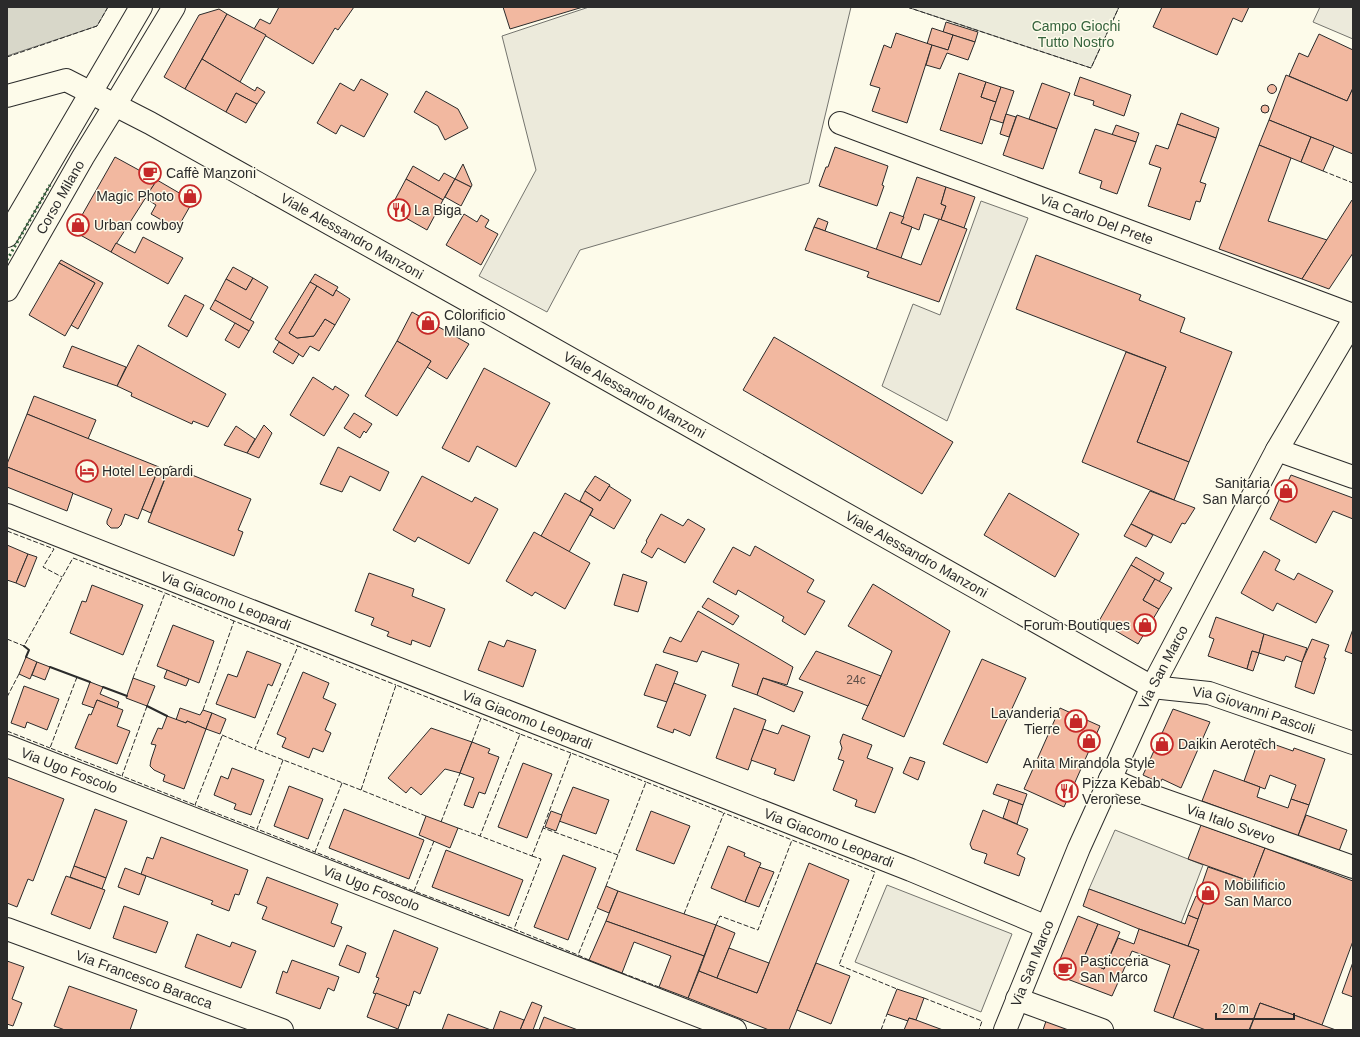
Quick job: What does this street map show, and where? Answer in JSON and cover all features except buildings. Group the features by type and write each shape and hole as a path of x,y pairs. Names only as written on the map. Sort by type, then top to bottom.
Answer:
{"street":[{"name":"Corso Milano","path":"7,290 83,157 173,9"},
{"name":"Corso Milano","path":"7,236 137,14"},
{"path":"7,96 66,80 116,105"},
{"name":"Viale Alessandro Manzoni","path":"116,105 486,311 1152,687"},
{"name":"Via Carlo Del Prete","path":"840,123 1353,315"},
{"name":"Via San Marco","path":"1005,1030 1080,848 1152,687 1277,450 1353,321"},
{"path":"1277,450 1353,477"},
{"name":"Via Giacomo Leopardi","path":"7,515 911,870 1047,927"},
{"name":"Via Giovanni Pascoli","path":"1152,687 1209,693 1353,743"},
{"name":"Via Ugo Foscolo","path":"7,746 735,1030"},
{"name":"Via Italo Svevo","path":"1110,779 1353,867"},
{"name":"Via Francesco Baracca","path":"7,929 282,1030"},
{"path":"1017,999 1102,1030"}],"green space":[{"name":"Campo Giochi Tutto Nostro","path":"907,7 1119,7 1091,68"}],"shaded area":[{"path":"7,7 108,7 97,26 7,56"},
{"path":"589,7 851,7 809,183 580,250 547,312 479,276 536,170 502,36"},
{"path":"1320,7 1353,7 1353,39 1313,22"},
{"path":"981,201 1028,218 947,421 882,386 913,304 940,315"},
{"path":"1115,830 1203,865 1181,923 1089,889"},
{"path":"887,885 1012,934 981,1012 855,962"}],"hedge":[{"path":"7,260 50,185"}],"fence":[{"path":"7,57 97,26 108,7"},
{"path":"907,7 1091,68 1119,7"},
{"path":"1323,171 1353,183"},
{"path":"7,531 54,549 43,567 62,577"},
{"path":"7,639 24,646 73,558 165,593"},
{"path":"133,678 165,593 234,621"},
{"path":"203,710 234,621 298,646"},
{"path":"361,790 255,749 298,646 396,685"},
{"path":"7,697 19,674"},
{"path":"77,677 50,748 122,776"},
{"path":"426,816 361,790 396,685 481,718"},
{"path":"147,706 122,776 195,805"},
{"path":"472,742 481,718 520,734"},
{"path":"7,731 50,748"},
{"path":"543,828 532,856 480,836 520,734 571,753"},
{"path":"222,735 255,749"},
{"path":"222,736 195,805 257,829"},
{"path":"618,855 543,828 571,753 646,782"},
{"path":"283,760 257,829 315,852"},
{"path":"441,822 460,773"},
{"path":"606,886 646,782 724,813"},
{"path":"342,783 315,852 414,891"},
{"path":"684,914 724,813 792,840"},
{"path":"458,828 480,836"},
{"path":"716,925 720,916 758,930 792,840 875,872 839,965 897,989"},
{"path":"434,841 414,891 514,929"},
{"path":"532,856 541,859 514,929 578,955"},
{"path":"589,960 578,955 597,908"},
{"path":"622,973 659,987"},
{"path":"924,998 982,1021 979,1030"},
{"path":"881,1030 887,1014"}],"wall":[{"path":"24,646 29,650 26,657"},
{"path":"50,667 90,682"},
{"path":"103,687 127,696"},
{"path":"147,706 167,716"}],"place":[{"name":"Caffè Manzoni","path":"150,173"},
{"name":"Magic Photo","path":"190,196"},
{"name":"La Biga","path":"399,210"},
{"name":"Urban cowboy","path":"78,225"},
{"name":"Colorificio Milano","path":"428,323"},
{"name":"Hotel Leopardi","path":"87,471"},
{"name":"Sanitaria San Marco","path":"1286,491"},
{"name":"Forum Boutiques","path":"1145,625"},
{"name":"Lavanderia Tierre","path":"1076,721"},
{"name":"Anita Mirandola Style","path":"1089,741"},
{"name":"Daikin Aerotech","path":"1162,744"},
{"name":"Pizza Kebab Veronese","path":"1067,791"},
{"name":"Mobilificio San Marco","path":"1208,893"},
{"name":"Pasticceria San Marco","path":"1065,969"}]}
